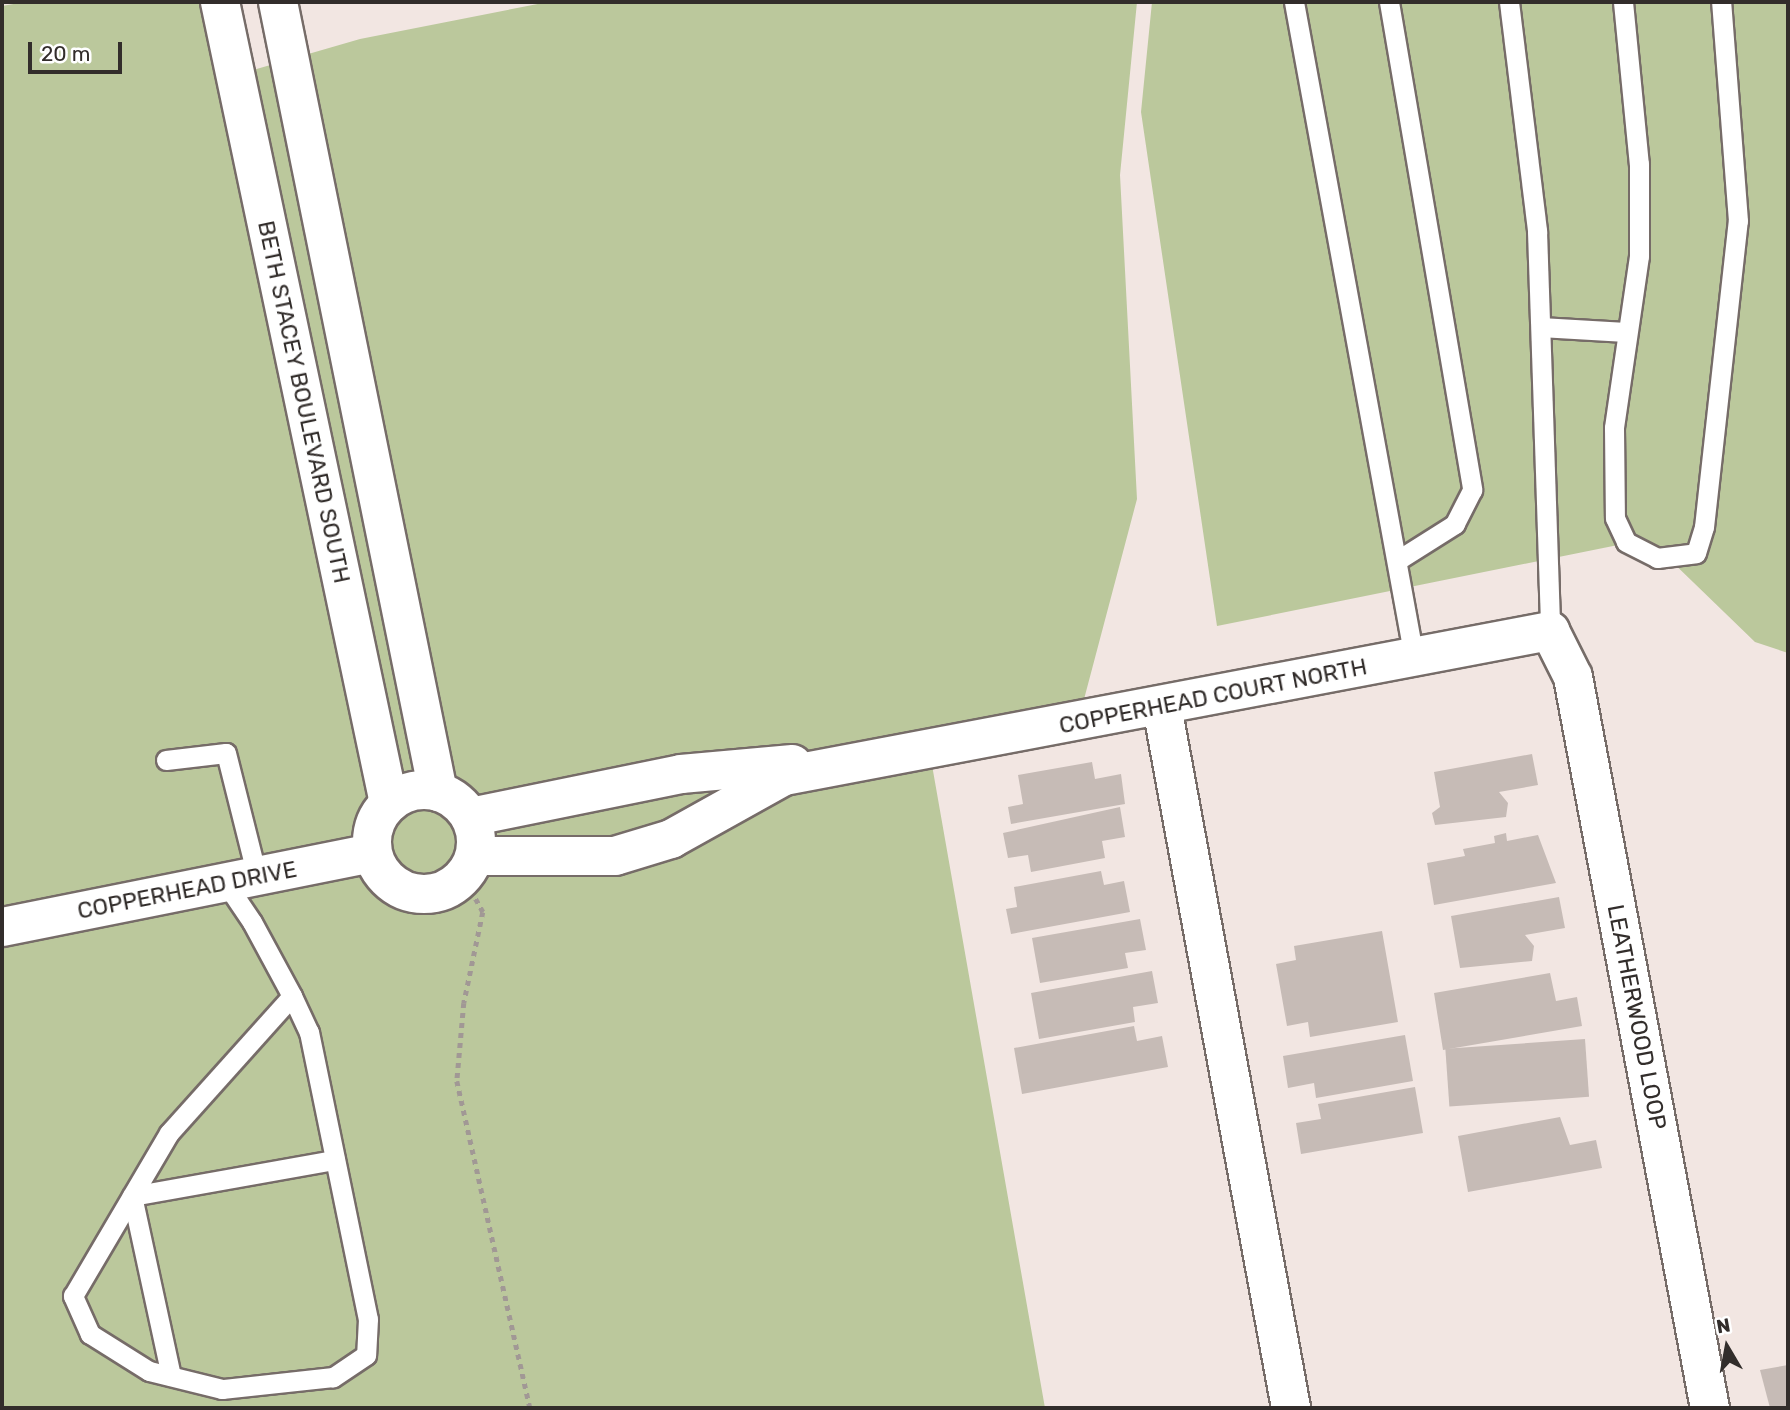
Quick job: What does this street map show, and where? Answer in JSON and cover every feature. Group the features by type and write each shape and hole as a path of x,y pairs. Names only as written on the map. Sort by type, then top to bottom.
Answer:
{"street":[{"name":"BETH STACEY BOULEVARD SOUTH","path":"220,2 389,803"},
{"path":"278,2 439,792"},
{"name":"COPPERHEAD COURT NORTH","path":"469,866 615,856 671,839 784,776 875,757 1163,707 1550,631"},
{"name":"LEATHERWOOD LOOP","path":"1550,631 1573,677 1710,1408"},
{"path":"1163,707 1291,1408"},
{"name":"COPPERHEAD COURT NORTH","path":"470,817 681,774 875,757"},
{"path":"412,791 439,792 470,817 469,866 435,894 402,891 383,875 372,853 374,826 389,803 412,791"},
{"name":"COPPERHEAD DRIVE","path":"2,927 372,853"}],"lane":[{"path":"1294,2 1414,658"},
{"path":"1389,2 1472,490 1455,524 1398,560"},
{"path":"1509,2 1529,136 1541,327 1550,631"},
{"path":"1623,2 1639,164 1639,256 1625,332 1615,428 1615,518 1626,542 1657,558 1696,553 1738,221 1721,2"},
{"path":"1541,327 1625,332"},
{"path":"166,760 226,752 241,879 309,1032 368,1319 366,1355 321,1378 222,1389 149,1371 90,1334 72,1296 169,1133 292,996"},
{"path":"132,1196 335,1160"},
{"path":"132,1196 171,1376"}],"path":[{"path":"469,866 482,912 464,1003 457,1081 530,1408"}],"green space":[{"path":"25,2 220,2 236,75 360,39 548,2 1137,2 1120,175 1137,499 1078,722 929,748 1045,1408 2,1408 2,6"},
{"path":"1152,2 1788,2 1788,653 1755,642 1663,553 1623,544 1217,626 1141,112"}],"building":[{"path":"1532,754 1538,785 1499,792 1508,803 1506,817 1435,825 1432,813 1440,807 1434,772"},
{"path":"1092,762 1095,779 1121,774 1125,804 1011,824 1008,807 1023,804 1018,775"},
{"path":"1120,807 1125,837 1102,841 1105,858 1031,872 1028,855 1008,858 1003,833"},
{"path":"1506,833 1507,841 1538,835 1556,883 1434,905 1427,863 1465,856 1463,849 1495,843 1494,836"},
{"path":"1101,871 1104,885 1124,881 1130,912 1011,934 1006,909 1017,907 1014,887"},
{"path":"1559,897 1565,928 1525,935 1534,946 1532,961 1460,968 1451,916"},
{"path":"1140,919 1146,950 1125,953 1128,968 1040,983 1032,938"},
{"path":"1382,931 1398,1022 1310,1037 1308,1022 1287,1026 1276,964 1296,960 1294,946"},
{"path":"1152,971 1158,1003 1133,1007 1135,1022 1039,1039 1031,993"},
{"path":"1550,973 1556,1001 1577,997 1582,1026 1443,1050 1434,993"},
{"path":"1134,1026 1137,1041 1162,1036 1168,1067 1022,1094 1014,1048"},
{"path":"1405,1035 1413,1081 1316,1098 1314,1083 1288,1088 1283,1056"},
{"path":"1585,1039 1589,1097 1449,1107 1445,1049"},
{"path":"1415,1087 1423,1133 1301,1154 1296,1123 1321,1119 1318,1104"},
{"path":"1560,1117 1570,1145 1596,1140 1602,1168 1468,1192 1458,1136"},
{"path":"1788,1365 1788,1408 1770,1408 1760,1370"}]}
